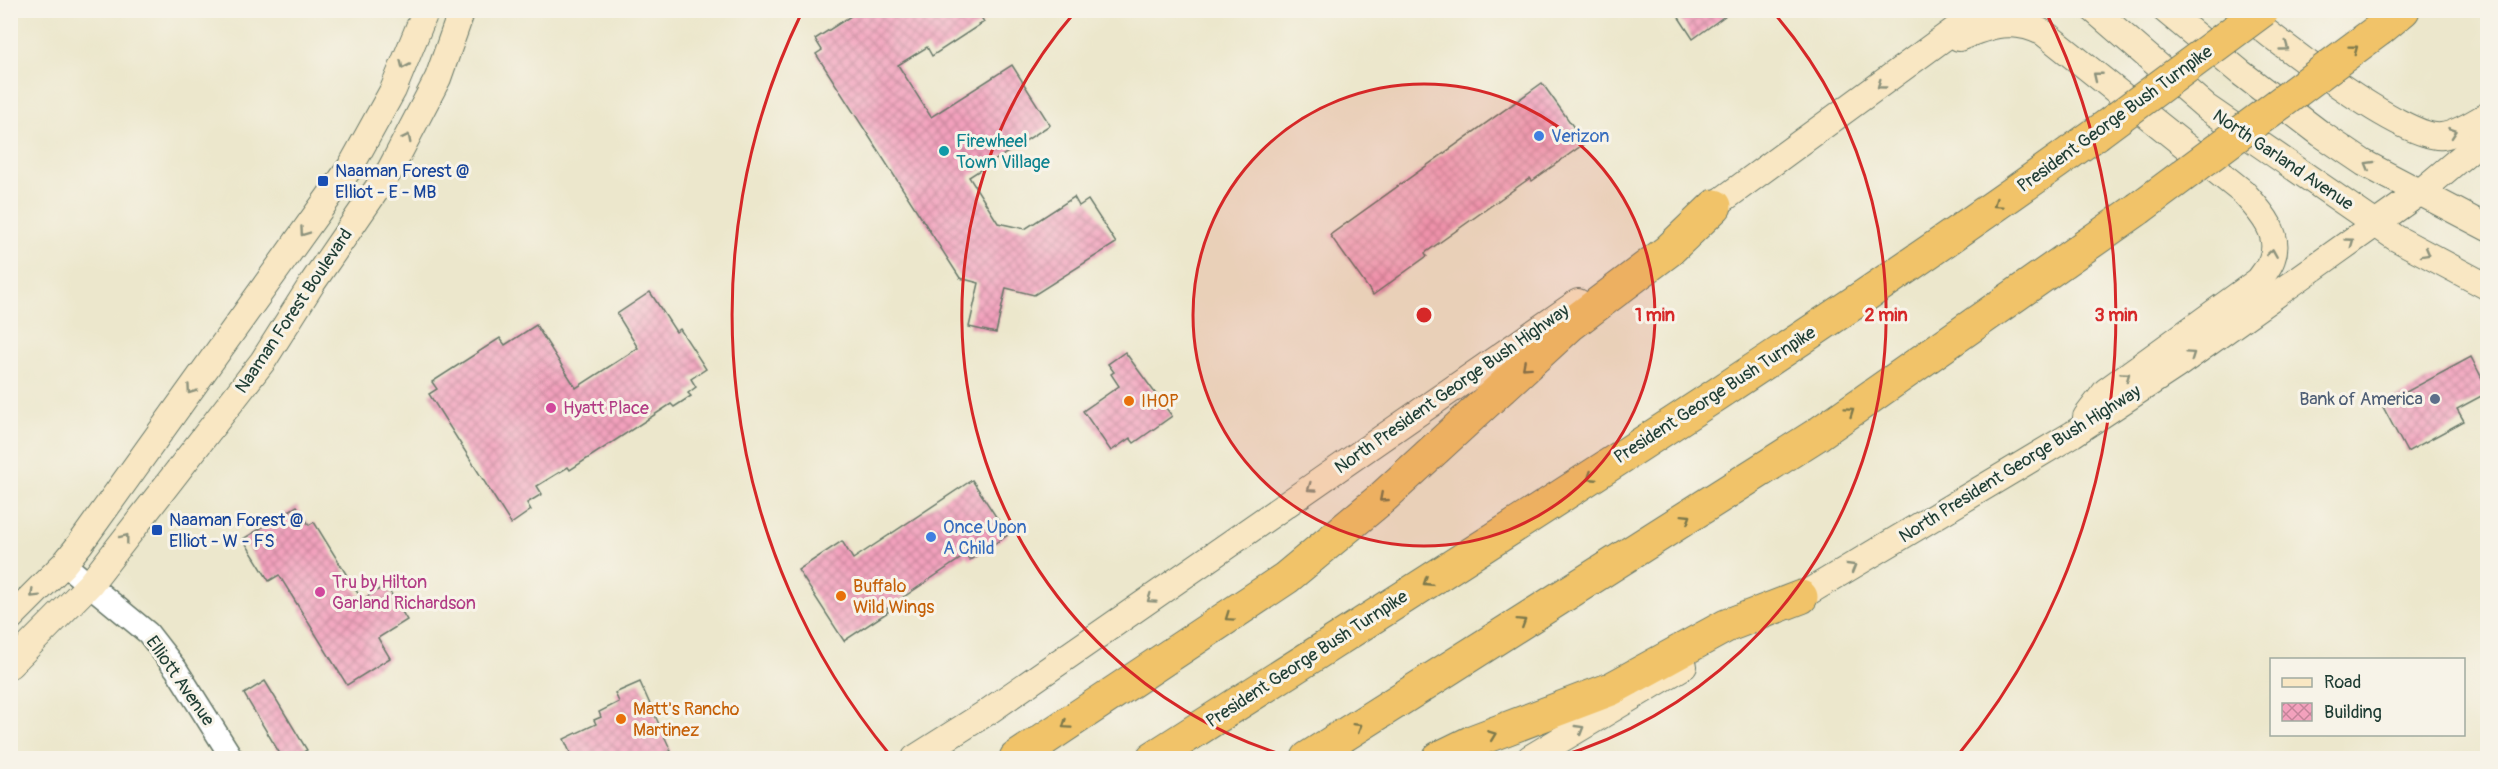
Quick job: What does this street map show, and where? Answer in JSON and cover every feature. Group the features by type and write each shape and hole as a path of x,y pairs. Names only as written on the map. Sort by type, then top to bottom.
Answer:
{"highway":[{"name":"President George Bush Turnpike","path":"1153,759 1757,369 1921,258 2096,134 2263,10"},
{"path":"1308,759 1818,434 2138,208 2392,20"},
{"path":"1016,759 1286,578 1382,498 1570,326 1668,251 1715,206"},
{"path":"1439,759 1474,741 1611,689 1726,626 1801,597"}],"main road":[{"name":"Naaman Forest Boulevard","path":"10,618 64,564 143,459 351,166 393,90 426,10"},
{"name":"Naaman Forest Boulevard","path":"10,665 90,584 263,361 313,282 390,170 438,78 462,10"},
{"path":"1928,51 1965,10"},
{"name":"North President George Bush Highway","path":"915,759 986,713 1183,577 1715,206 1982,10"},
{"name":"North Garland Avenue","path":"2094,10 2206,107 2397,237 2487,287"},
{"path":"2165,10 2241,74 2364,163 2487,228"},
{"path":"2239,10 2284,46 2404,126 2439,137 2460,131 2487,115"},
{"path":"1928,51 1972,32 2003,23 2028,24 2044,33 2243,192 2266,217 2273,238 2273,259 2259,280 2106,391 2073,434"},
{"name":"North President George Bush Highway","path":"1530,759 2073,434 2176,366 2419,193 2487,135"},
{"path":"261,293 263,361"}],"street":[{"name":"Elliott Avenue","path":"64,564 148,633 176,669 232,759"}],"building":[{"name":"Firewheel Town Village","path":"860,10 977,10 984,22 932,56 927,47 898,65 931,117 1012,65 1050,125 969,177 998,223 1025,229 1074,197 1079,206 1088,200 1116,243 1034,295 1006,288 996,333 969,327 979,283 960,278 816,54 822,50 815,39"},
{"path":"1674,10 1733,10 1693,39"},
{"path":"1542,83 1585,143 1532,181 1530,178 1425,253 1427,256 1373,295 1330,235"},
{"name":"Hyatt Place","path":"650,292 676,332 680,329 706,369 691,379 696,387 688,393 691,396 674,407 671,404 570,470 568,467 537,486 542,494 527,503 531,510 511,524 429,394 437,389 432,382 500,338 505,345 536,325 576,388 638,348 617,314"},
{"name":"IHOP","path":"1125,352 1172,416 1134,443 1130,438 1111,451 1083,411 1119,386 1108,364"},
{"name":"Bank of America","path":"2471,357 2487,388 2487,393 2457,409 2464,421 2407,452 2382,405"},
{"path":"972,480 1008,535 970,560 966,555 886,609 888,612 844,641 798,570 842,541 853,559"},
{"name":"Tru by Hilton Garland Richardson","path":"297,506 309,525 314,522 362,600 386,585 407,620 378,638 390,658 347,685 279,575 269,581 243,539"},
{"path":"265,681 307,750 292,759 283,759 244,694"},
{"name":"Matt's Rancho Martinez","path":"640,682 671,751 663,754 665,759 573,759 564,739 596,724 594,720 601,717 599,712 619,702 615,693"}],"place":[{"name":"Verizon","path":"1539,136"},
{"name":"Firewheel Town Village","path":"944,151"},
{"name":"Naaman Forest @ Elliot - E - MB","path":"323,181"},
{"name":"Bank of America","path":"2435,399"},
{"name":"IHOP","path":"1129,401"},
{"name":"Hyatt Place","path":"551,408"},
{"name":"Naaman Forest @ Elliot - W - FS","path":"157,530"},
{"name":"Once Upon A Child","path":"931,537"},
{"name":"Tru by Hilton Garland Richardson","path":"320,592"},
{"name":"Buffalo Wild Wings","path":"841,596"},
{"name":"Matt's Rancho Martinez","path":"621,719"}]}
